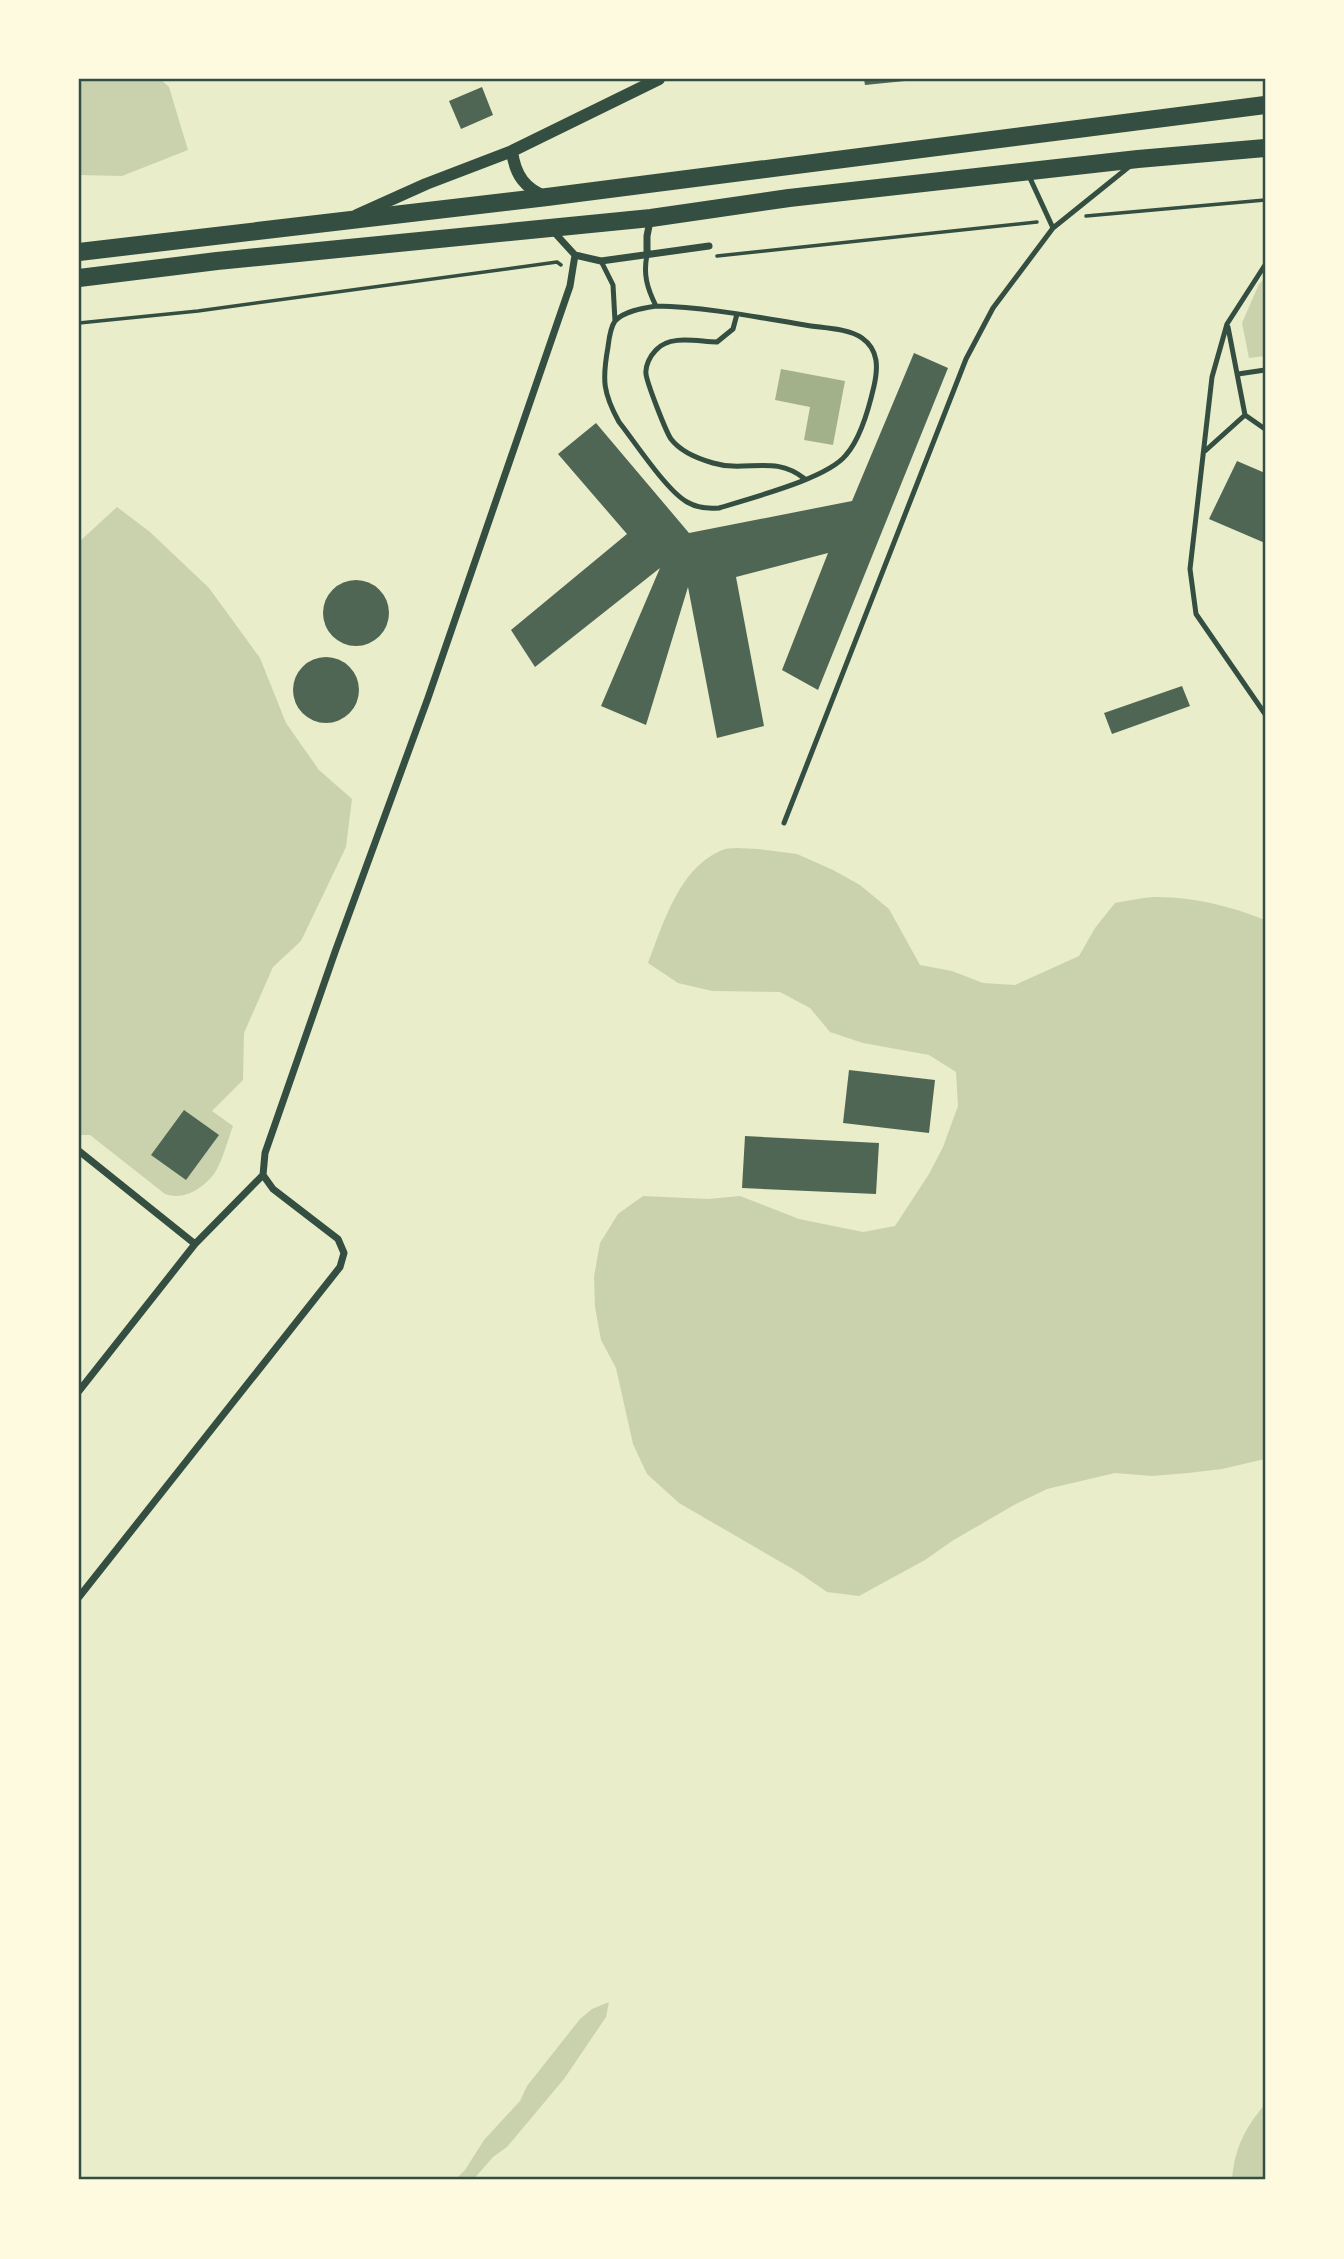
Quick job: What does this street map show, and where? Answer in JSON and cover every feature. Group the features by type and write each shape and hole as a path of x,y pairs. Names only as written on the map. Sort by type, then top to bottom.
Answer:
{"main road":[{"path":"79,252 547,197 1265,105"},
{"path":"79,278 217,261 651,218 789,198 1138,159 1265,148"}],"street":[{"path":"341,222 426,184 512,151 659,79"},
{"path":"512,151 516,171 521,180 537,193 547,197"},
{"path":"648,255 647,236 651,218"},
{"path":"550,228 576,255 601,261 709,246"},
{"path":"79,1391 195,1244 263,1175 265,1153 272,1130 428,698 570,286 576,255"},
{"path":"79,1151 195,1244"},
{"path":"79,1597 340,1267 344,1252 338,1239 273,1189 263,1175"}],"lane":[{"path":"784,823 966,359 993,308 1053,228 1138,159"},
{"path":"1027,173 1053,228"},
{"path":"648,255 645,279 656,306"},
{"path":"601,261 613,285 615,321 610,332 603,374 607,396 619,422 678,495 693,505 719,509 805,479 839,463 851,449 870,402 878,370 874,353 863,338 853,333 737,314 656,306 638,310 615,321"},
{"path":"1265,265 1227,324 1212,377 1190,569 1196,614 1265,714"},
{"path":"737,314 733,329 717,342 673,341 660,346 650,358 646,375 672,439 685,450 715,464 746,467 774,464 794,471 805,479"},
{"path":"1227,324 1245,415 1265,429"},
{"path":"1238,374 1265,370"},
{"path":"1205,451 1245,415"}],"shaded area":[{"path":"79,79 160,79 169,87 188,150 122,176 79,175"},
{"path":"1265,278 1265,356 1249,358 1242,323 1259,284"},
{"path":"781,369 845,381 833,445 804,440 810,407 775,400"},
{"path":"117,507 150,532 209,588 260,658 286,723 319,770 352,799 346,847 301,941 273,967 244,1033 243,1080 212,1111 233,1126 220,1164 204,1184 193,1192 179,1196 165,1194 90,1135 79,1135 79,542"},
{"path":"724,849 758,849 797,854 860,885 889,909 920,965 952,971 983,983 1015,985 1079,956 1095,928 1115,903 1153,897 1181,898 1224,906 1265,920 1265,1459 1222,1469 1188,1473 1152,1476 1115,1473 1047,1489 1014,1505 925,1560 859,1596 827,1592 798,1572 679,1503 647,1474 633,1444 616,1368 601,1340 595,1307 594,1277 600,1243 618,1214 643,1196 708,1199 740,1196 799,1219 863,1232 895,1226 929,1174 943,1147 958,1106 956,1072 929,1055 863,1043 830,1032 810,1008 780,992 712,991 678,983 648,963 674,899 694,871 706,859"},
{"path":"609,2002 606,2017 564,2079 507,2147 493,2157 473,2180 455,2180 465,2170 484,2140 520,2101 527,2086 580,2019 592,2009"},
{"path":"1265,2104 1265,2180 1232,2180 1235,2158 1242,2139"}],"building":[{"path":"864,79 905,79 905,81 865,85"},
{"path":"482,87 493,115 461,129 449,101"},
{"path":"914,353 948,368 818,690 782,670 828,553 736,577 764,726 717,738 688,587 646,725 601,706 660,568 535,667 511,630 627,534 558,454 596,423 689,533 852,501"},
{"path":"1237,461 1265,473 1265,543 1209,519"},
{"path":"350,580 362,580 374,585 384,595 389,613 387,626 374,641 362,646 350,646 338,641 328,631 323,619 323,607 328,595 338,585"},
{"path":"326,657 339,659 354,672 359,690 357,703 344,718 326,723 313,721 298,708 293,690 295,677 308,662"},
{"path":"1182,686 1190,706 1112,734 1104,713"},
{"path":"849,1070 935,1080 929,1133 843,1123"},
{"path":"184,1110 219,1135 186,1180 151,1155"},
{"path":"745,1136 879,1143 876,1194 742,1188"}]}
